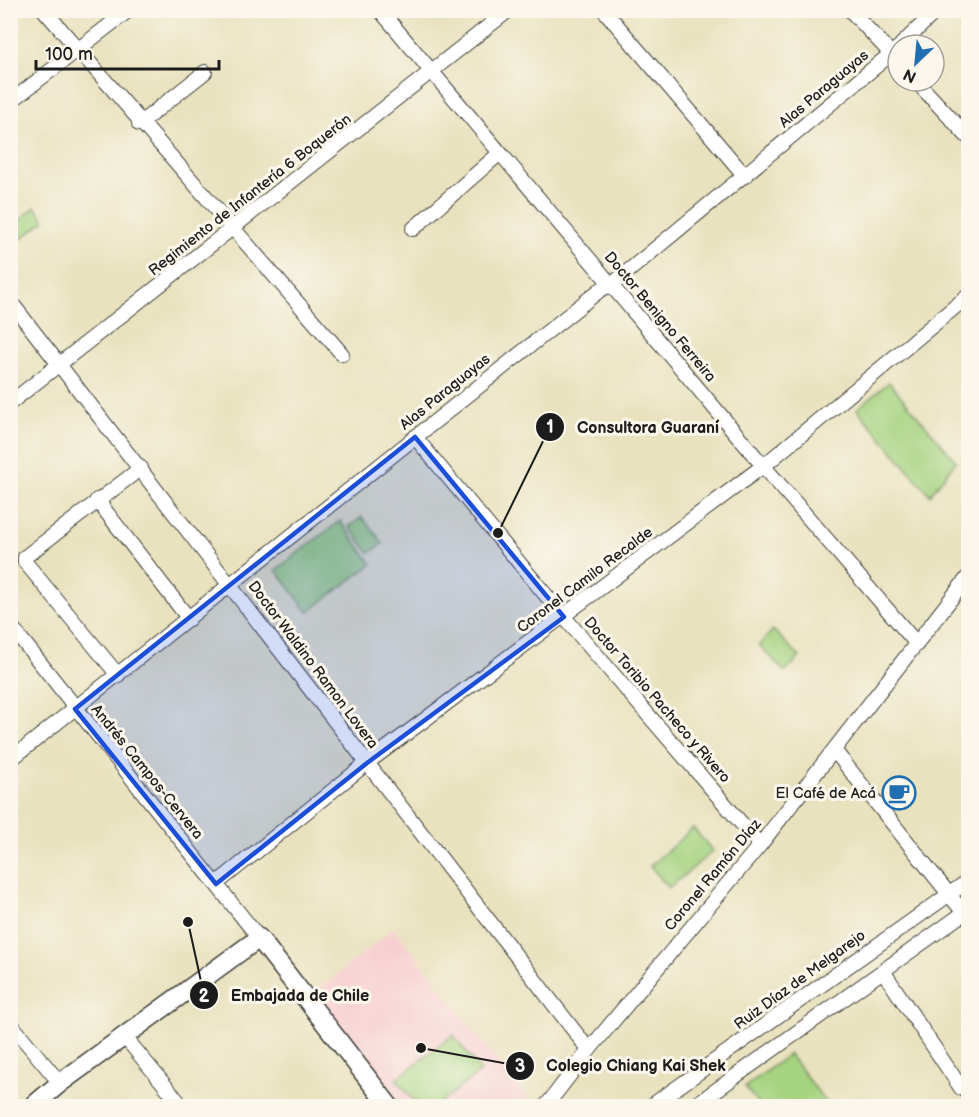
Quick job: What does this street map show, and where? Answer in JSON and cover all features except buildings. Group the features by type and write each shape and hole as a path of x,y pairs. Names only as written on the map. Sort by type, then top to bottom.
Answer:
{"main road":[{"path":"33,1107 60,1083 259,938 389,1107"}],"street":[{"path":"44,10 140,124 342,354"},
{"path":"10,102 129,10"},
{"name":"Doctor Benigno Ferreira","path":"380,10 763,466 917,644"},
{"name":"Regimiento de Infantería 6 Boquerón","path":"10,403 433,73 509,10"},
{"path":"604,10 745,176"},
{"path":"850,10 886,42"},
{"name":"Alas Paraguayas","path":"915,33 937,10"},
{"name":"Alas Paraguayas","path":"10,760 609,283 615,282 886,61"},
{"path":"140,124 205,72"},
{"path":"927,93 969,138"},
{"path":"412,230 500,153"},
{"name":"Coronel Camilo Recalde","path":"216,884 367,763 763,466 969,296"},
{"name":"Doctor Waldino Ramon Lovera","path":"10,301 232,585 589,1050"},
{"name":"Doctor Toribio Pacheco y Rivero","path":"415,437 564,617 760,844"},
{"path":"118,675 25,562 27,553 141,468"},
{"path":"97,500 189,619"},
{"name":"Coronel Ramón Díaz","path":"546,1107 589,1050 760,844 969,577"},
{"name":"Andrés Campos-Cervera","path":"10,625 259,938"},
{"path":"694,1107 883,971 967,914 834,750"},
{"name":"Ruiz Díaz de Melgarejo","path":"651,1107 969,881"},
{"path":"883,971 961,1088"},
{"path":"783,1012 796,1033"},
{"path":"10,1023 60,1083"},
{"path":"124,1036 182,1107"}],"highlighted area":[{"path":"415,437 564,617 367,763 216,884 75,709"}],"shaded area":[{"path":"394,928 530,1102 527,1106 400,1106 313,994"}],"green space":[{"path":"35,207 45,220 20,240 11,227"},
{"path":"889,382 956,461 930,495 857,409"},
{"path":"362,517 383,543 370,553 349,527"},
{"path":"340,521 372,564 308,612 276,570"},
{"path":"773,630 800,657 785,672 759,645"},
{"path":"693,828 713,851 669,888 650,866"},
{"path":"453,1035 481,1071 436,1106 418,1106 396,1079"},
{"path":"789,1054 829,1106 760,1106 745,1087"}],"place":[{"name":"Consultora Guaraní","path":"498,533"},
{"name":"El Café de Acá","path":"899,793"},
{"name":"Embajada de Chile","path":"188,922"},
{"name":"Colegio Chiang Kai Shek","path":"421,1048"}]}
